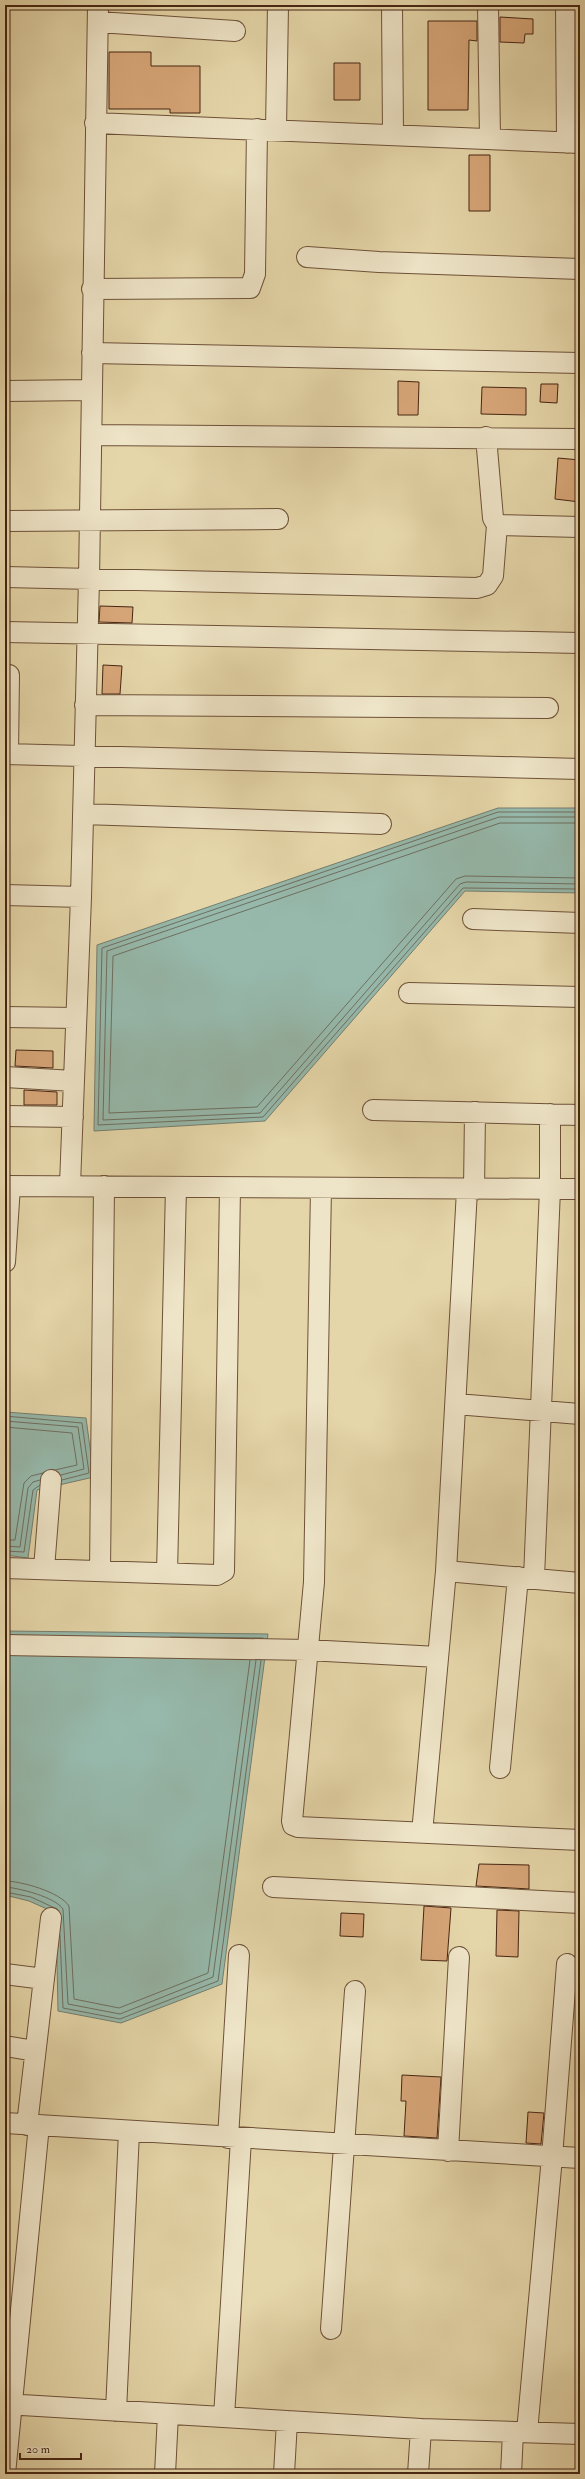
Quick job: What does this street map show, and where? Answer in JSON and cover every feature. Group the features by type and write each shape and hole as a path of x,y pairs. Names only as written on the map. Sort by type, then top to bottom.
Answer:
{"street":[{"path":"276,130 278,5"},
{"path":"392,5 393,134"},
{"path":"488,5 490,138"},
{"path":"94,124 393,134 574,143 566,5"},
{"path":"70,1185 81,897 89,579 92,435 94,124 98,13 235,31"},
{"path":"92,289 250,288 254,274 257,129"},
{"path":"308,258 379,262 580,268"},
{"path":"92,353 580,363"},
{"path":"5,391 92,390"},
{"path":"92,435 486,437 580,439"},
{"path":"5,577 477,588 487,585 493,576 497,525 493,518 486,437"},
{"path":"5,521 90,522 278,519"},
{"path":"497,525 580,527"},
{"path":"5,632 580,643"},
{"path":"9,675 7,754 580,769"},
{"path":"85,705 548,708"},
{"path":"83,814 381,824"},
{"path":"5,895 81,897"},
{"path":"472,919 580,923"},
{"path":"410,993 580,997"},
{"path":"5,1016 76,1018"},
{"path":"5,1077 74,1081"},
{"path":"373,1110 580,1115"},
{"path":"422,1833 446,1571 475,1112"},
{"path":"500,1768 526,1578 542,1411 550,1189 550,1114"},
{"path":"5,1116 73,1117"},
{"path":"5,1262 8,1186 70,1185 471,1190 580,1189"},
{"path":"100,1571 104,1186"},
{"path":"167,1573 176,1187"},
{"path":"5,1568 222,1574 226,1566 230,1188"},
{"path":"321,1188 314,1582 292,1814 294,1825 422,1833 580,1840"},
{"path":"456,1404 580,1414"},
{"path":"44,1569 51,1480"},
{"path":"446,1571 580,1583"},
{"path":"5,1645 307,1650 438,1657"},
{"path":"273,1886 580,1903"},
{"path":"5,2474 9,2404 33,2125 35,2051 51,1918"},
{"path":"224,2417 239,1955"},
{"path":"448,2151 460,1957"},
{"path":"511,2474 520,2432 552,2156 566,1964"},
{"path":"5,1974 44,1979"},
{"path":"331,2329 355,1991"},
{"path":"5,2046 35,2051"},
{"path":"5,2123 234,2139 580,2158"},
{"path":"116,2411 129,2132"},
{"path":"9,2404 421,2429 580,2434"},
{"path":"165,2474 168,2414"},
{"path":"284,2474 287,2421"},
{"path":"418,2474 421,2429"}],"water":[{"path":"498,808 580,808 580,893 465,891 265,1121 94,1131 97,945"},
{"path":"5,1412 86,1418 94,1477 37,1490 28,1558 5,1555"},
{"path":"5,1631 268,1634 222,1984 121,2023 58,2011 56,1913 29,1901 5,1895"}],"building":[{"path":"500,17 533,19 533,34 525,34 524,43 500,42"},
{"path":"428,21 477,21 477,41 469,40 468,110 428,110"},
{"path":"109,52 151,52 151,66 200,66 200,113 170,113 170,109 109,109"},
{"path":"334,63 360,63 360,100 334,100"},
{"path":"469,155 490,155 490,211 469,211"},
{"path":"398,381 419,382 418,415 398,415"},
{"path":"541,384 558,384 557,403 540,402"},
{"path":"482,387 526,388 526,415 481,414"},
{"path":"558,458 580,460 580,502 555,499"},
{"path":"100,606 133,607 132,623 99,622"},
{"path":"103,665 122,666 120,694 102,694"},
{"path":"16,1050 53,1051 53,1068 15,1066"},
{"path":"24,1090 57,1092 57,1105 24,1105"},
{"path":"479,1864 529,1865 529,1889 476,1886"},
{"path":"424,1906 451,1908 447,1961 421,1960"},
{"path":"497,1910 519,1911 518,1957 496,1956"},
{"path":"341,1913 364,1914 363,1937 340,1936"},
{"path":"402,2075 441,2077 437,2138 404,2136 406,2101 401,2101"},
{"path":"528,2112 544,2113 541,2144 526,2143"}]}
